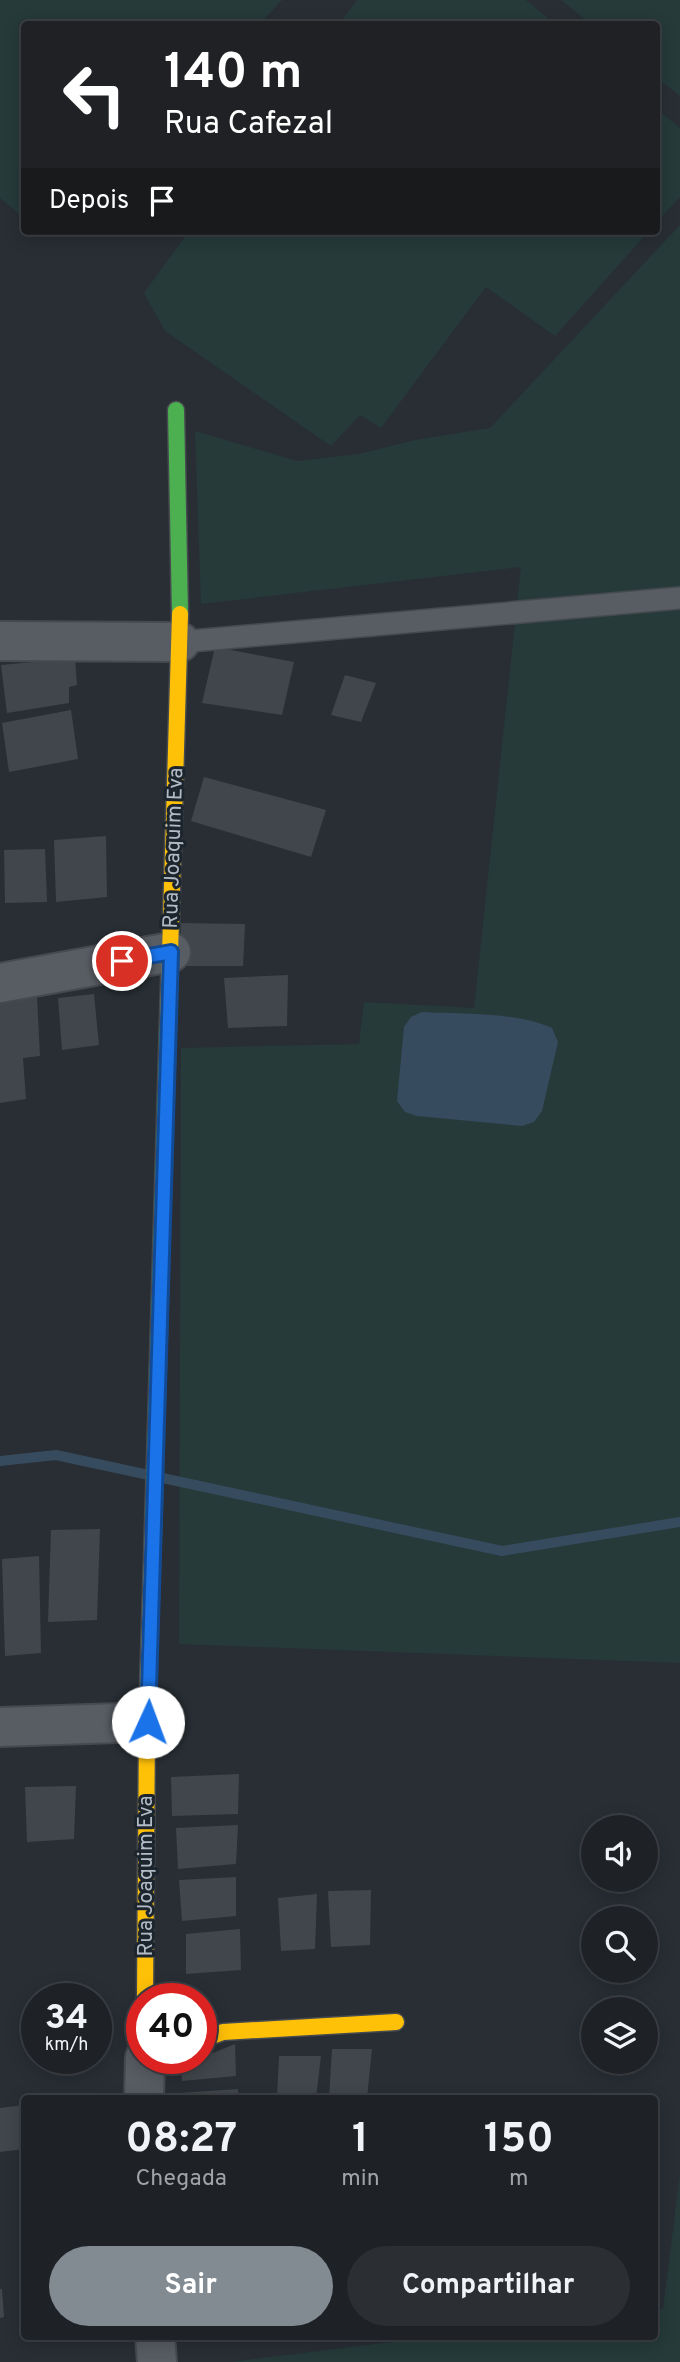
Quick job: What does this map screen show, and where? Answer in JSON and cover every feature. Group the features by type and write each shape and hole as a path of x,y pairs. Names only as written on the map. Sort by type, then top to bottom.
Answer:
{"street":[{"name":"Rua Joaquim Eva","path":"145,1983 148,1722 180,642 176,410"},
{"path":"0,641 180,642"},
{"path":"0,983 171,952"},
{"path":"0,1727 148,1722"},
{"path":"217,2034 397,2022"},
{"path":"144,2095 145,2074"},
{"path":"155,2340 157,2362"}],"lane":[{"path":"180,642 680,598"}],"green space":[{"path":"0,0 282,0 262,21 21,21 21,216 0,198"},
{"path":"357,0 526,0 551,21 341,21"},
{"path":"561,0 680,0 680,96 660,80 660,21 587,21"},
{"path":"660,111 680,128 680,197 660,219"},
{"path":"680,225 680,1663 179,1644 181,1048 359,1044 364,1002 474,1008 521,567 201,604 195,431 297,461 359,454 415,440 490,428"},
{"path":"186,235 645,235 555,336 486,287 381,428 360,415 331,446 165,331 144,293"},
{"path":"680,2175 680,2362 230,2362 408,2340 658,2340 658,2310 663,2309"}],"water":[{"path":"422,1012 506,1016 552,1028 558,1042 542,1111 534,1122 522,1126 417,1116 405,1112 397,1101 404,1027 411,1017"}],"building":[{"path":"215,647 294,662 282,715 202,703"},
{"path":"75,658 77,685 69,687 69,703 7,713 1,665"},
{"path":"345,675 376,683 361,722 331,715"},
{"path":"71,710 78,759 9,772 2,723"},
{"path":"204,777 326,810 311,857 191,821"},
{"path":"106,836 107,897 56,902 54,840"},
{"path":"45,849 47,902 5,903 4,850"},
{"path":"181,923 245,924 243,966 181,966"},
{"path":"288,975 287,1026 228,1028 224,978"},
{"path":"94,994 99,1045 62,1050 58,998"},
{"path":"37,996 40,1056 23,1058 26,1099 0,1103 0,999"},
{"path":"100,1529 97,1620 48,1622 51,1530"},
{"path":"39,1556 41,1653 5,1656 2,1559"},
{"path":"239,1774 238,1814 172,1816 171,1777"},
{"path":"76,1786 74,1839 27,1842 25,1787"},
{"path":"238,1825 236,1864 178,1869 176,1828"},
{"path":"236,1877 236,1916 182,1921 179,1880"},
{"path":"371,1890 370,1945 331,1947 328,1891"},
{"path":"317,1894 315,1949 281,1951 278,1898"},
{"path":"240,1929 241,1970 186,1974 186,1934"},
{"path":"235,2044 236,2076 182,2081 181,2074 217,2074 217,2051"},
{"path":"332,2049 372,2049 367,2095 329,2095"},
{"path":"279,2056 321,2056 316,2095 277,2095"},
{"path":"238,2089 238,2095 180,2093"},
{"path":"21,2105 21,2149 0,2152 0,2108"},
{"path":"0,2289 4,2317 0,2318"}],"waterway":[{"path":"0,1461 56,1455 502,1551 680,1522"}],"traffic: fast":[{"path":"176,410 180,614"},
{"path":"153,1529 168,1021"}],"traffic: slow":[{"path":"168,1021 180,614"},
{"path":"145,1983 147,1722 153,1529"},
{"path":"217,2034 396,2022"}],"route":[{"path":"122,961 171,952 148,1722"}]}
